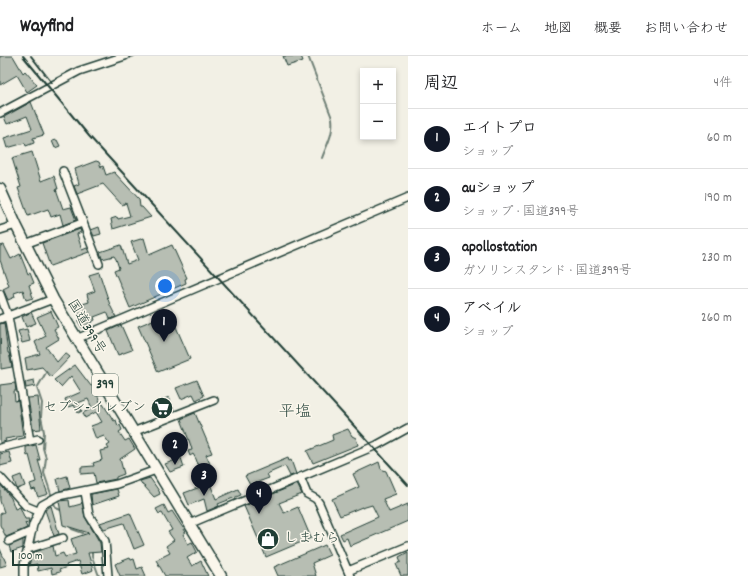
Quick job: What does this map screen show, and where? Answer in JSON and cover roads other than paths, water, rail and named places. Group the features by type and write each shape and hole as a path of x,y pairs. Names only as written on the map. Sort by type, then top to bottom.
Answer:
{"highway":[{"name":"国道399号","path":"0,189 25,244 53,299 221,576"}],"street":[{"path":"0,113 79,71 125,56"},
{"path":"63,171 99,264"},
{"path":"76,339 408,198"},
{"path":"25,244 82,223"},
{"path":"0,230 16,225"},
{"path":"0,294 8,316 30,441"},
{"path":"0,319 53,299"},
{"path":"133,432 214,400"},
{"path":"189,524 376,445 408,428"},
{"path":"0,448 38,439"},
{"path":"24,576 24,565 32,530 38,511 42,505 56,497 117,484 147,475 156,470"},
{"path":"0,477 26,506 38,511"},
{"path":"300,477 307,494 316,498 319,503 349,573 408,546"},
{"path":"84,492 90,515 105,541 108,576"},
{"path":"9,541 32,530"},
{"path":"28,549 63,538"}],"waterway":[{"path":"117,62 134,56"},
{"path":"308,56 332,118 331,134 322,158"},
{"path":"47,371 37,388 42,403 41,417 44,432 43,448 46,458 44,473 52,497"},
{"path":"53,501 56,508 63,511"},
{"path":"69,525 72,529 83,533 86,537"},
{"path":"92,551 92,557 99,576"}],"railway":[{"path":"23,56 89,136 408,485"},
{"path":"31,56 52,83"}],"place":[{"name":"エイトプロ","path":"164,342"},
{"name":"セブン-イレブン","path":"162,408"},
{"name":"auショップ","path":"175,465"},
{"name":"apollostation","path":"204,496"},
{"name":"アベイル","path":"259,514"},
{"name":"しまむら","path":"268,539"}],"district":[{"name":"平塩","path":"295,412"}]}
